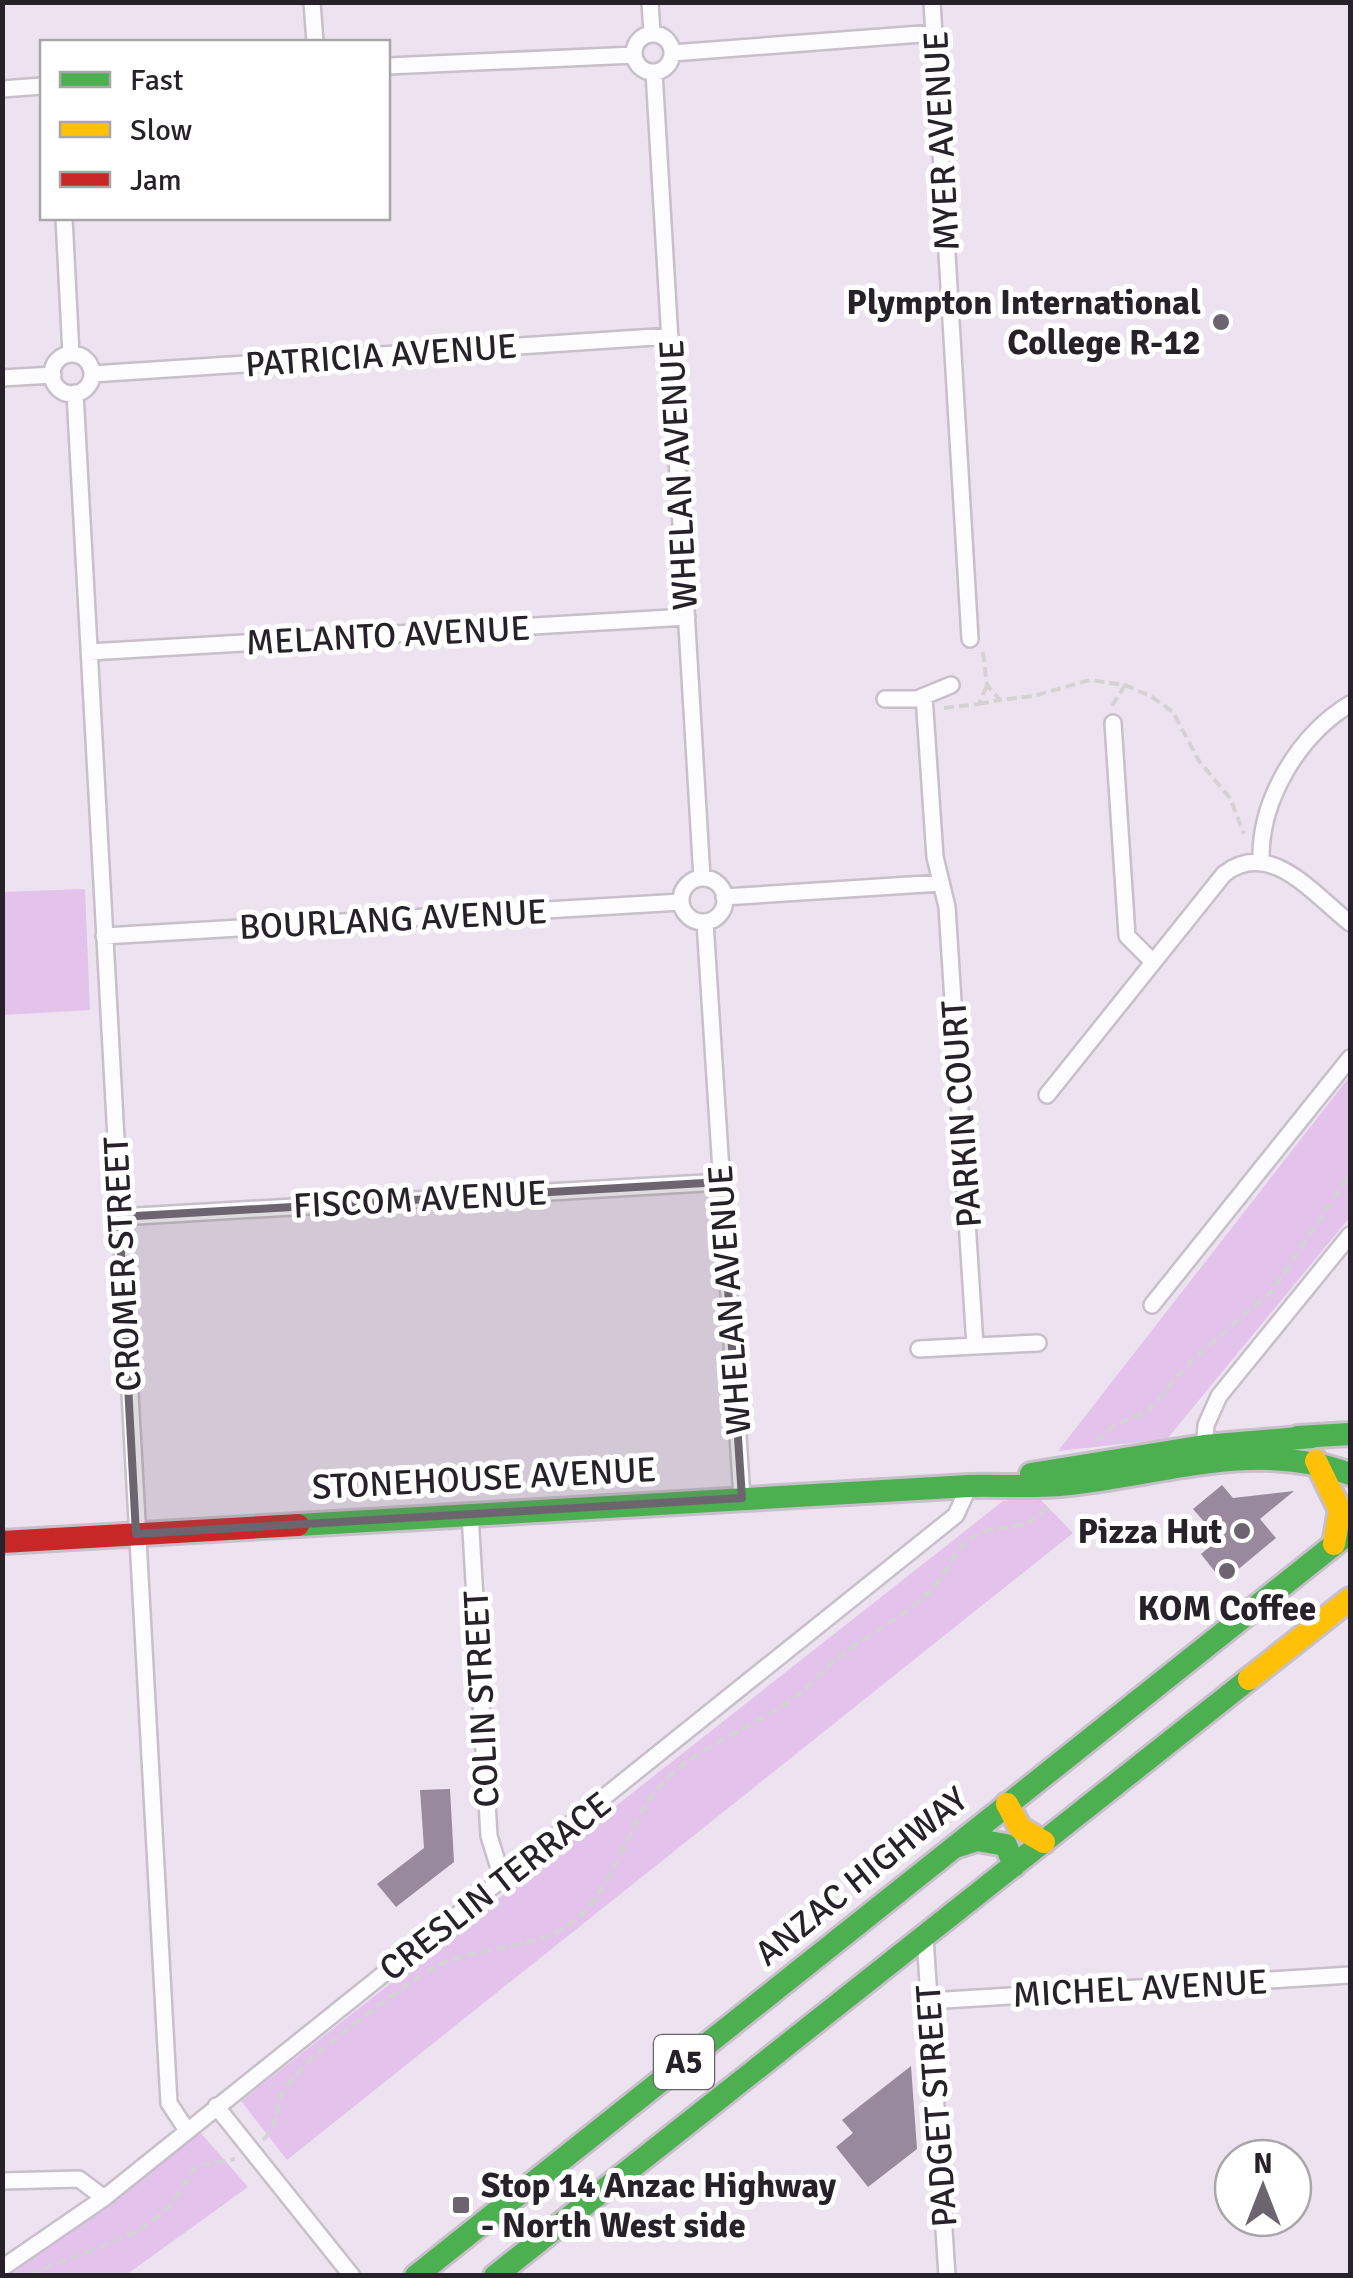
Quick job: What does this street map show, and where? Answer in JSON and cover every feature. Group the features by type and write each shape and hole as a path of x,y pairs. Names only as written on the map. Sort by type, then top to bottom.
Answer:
{"main road":[{"path":"1298,1437 1350,1434"},
{"name":"STONEHOUSE AVENUE","path":"2,1542 742,1498 1066,1484 1298,1437 1350,1445"},
{"name":"STONEHOUSE AVENUE","path":"1204,1455 1290,1457 1316,1461 1350,1474"},
{"path":"1316,1461 1340,1510 1342,1538"},
{"name":"ANZAC HIGHWAY","path":"416,2276 1342,1538"},
{"name":"A5","path":"495,2276 1350,1598"},
{"path":"1250,1677 1296,1665 1350,1622"},
{"path":"1007,1804 1020,1828 1044,1842"},
{"path":"952,1848 977,1840 1006,1846 1014,1866"}],"street":[{"path":"312,2 315,40"},
{"path":"650,2 652,34"},
{"name":"MYER AVENUE","path":"932,2 970,638"},
{"path":"672,52 934,33"},
{"path":"652,34 666,39 672,52 666,68 654,72 642,69 634,54 637,42 652,34"},
{"path":"390,66 634,54"},
{"name":"WHELAN AVENUE","path":"654,72 702,878"},
{"path":"2,88 40,86"},
{"path":"64,220 71,354"},
{"name":"PATRICIA AVENUE","path":"92,374 670,336"},
{"path":"52,375 60,389 76,393 88,386 92,374 86,360 71,354"},
{"path":"52,375 58,361 71,354"},
{"path":"2,378 52,375"},
{"name":"CROMER STREET","path":"76,393 169,2103 186,2129"},
{"name":"MELANTO AVENUE","path":"89,652 687,618"},
{"path":"886,699 925,703 950,684"},
{"name":"PARKIN COURT","path":"925,703 935,858 948,920 976,1346"},
{"path":"1261,859 1264,819 1281,782 1313,735 1350,704"},
{"path":"1113,723 1127,936 1154,962"},
{"path":"1047,1095 1224,874 1239,862 1261,859 1350,923"},
{"path":"702,878 717,884 724,898 720,914 704,922 689,916 681,902 686,886 702,878"},
{"path":"724,898 941,882"},
{"name":"BOURLANG AVENUE","path":"104,936 681,902"},
{"name":"WHELAN AVENUE","path":"704,922 742,1498"},
{"path":"1152,1305 1350,1058"},
{"name":"FISCOM AVENUE","path":"119,1217 721,1182"},
{"path":"1204,1455 1209,1415 1218,1396 1350,1236"},
{"path":"919,1350 1038,1344"},
{"name":"CRESLIN TERRACE","path":"2,2268 104,2198 956,1515 969,1486"},
{"name":"COLIN STREET","path":"470,1514 489,1836 503,1880"},
{"name":"PADGET STREET","path":"925,1938 947,2276"},
{"name":"MICHEL AVENUE","path":"929,2001 1350,1976"},
{"path":"216,2106 352,2276"},
{"path":"2,2180 79,2178 104,2198"}],"path":[{"path":"1113,723 1112,706 1125,684"},
{"path":"979,704 986,685"},
{"path":"925,703 979,704 1000,700"},
{"path":"1090,1451 1103,1432 1148,1411 1190,1362 1273,1290 1350,1174"},
{"path":"262,2140 279,2118 284,2090 302,2068 429,1970 464,1954 544,1936 580,1916 604,1885 647,1802 673,1772 726,1734 791,1700 838,1658 934,1588 972,1538 992,1529 1024,1527 1056,1497"},
{"path":"30,2276 66,2257 134,2234 167,2210 196,2166 242,2155"}],"highlighted area":[{"path":"721,1182 742,1498 136,1534 119,1217"}],"shaded area":[{"path":"85,889 90,1010 3,1015 3,892"},
{"path":"1350,1076 1350,1217 1167,1439 1058,1451"},
{"path":"1037,1496 1073,1533 287,2160 241,2101 1003,1501"},
{"path":"200,2132 248,2187 126,2275 10,2275 118,2198"}],"building":[{"path":"1222,1485 1233,1498 1294,1491 1260,1519 1276,1538 1223,1582 1201,1554 1219,1539 1193,1509"},
{"path":"450,1789 454,1862 396,1907 377,1884 424,1848 420,1790"},
{"path":"911,2066 917,2149 868,2187 836,2147 853,2133 842,2120"}],"traffic: fast":[{"path":"1298,1437 1350,1434"},
{"path":"1031,1474 1204,1446 1312,1437"},
{"path":"298,1525 969,1486 1057,1485 1245,1459 1280,1459 1350,1474"},
{"path":"416,2276 1350,1532"},
{"path":"495,2276 1249,1679"},
{"path":"958,1846 977,1840 1006,1845 1014,1866"}],"traffic: slow":[{"path":"1316,1461 1340,1510 1334,1544"},
{"path":"1249,1679 1350,1599"},
{"path":"1007,1804 1020,1828 1044,1842"}],"traffic: jam":[{"path":"2,1542 298,1525"}],"place":[{"name":"Plympton International College R-12","path":"1221,322"},
{"name":"Pizza Hut","path":"1242,1531"},
{"name":"KOM Coffee","path":"1227,1571"},
{"name":"Stop 14 Anzac Highway - North West side","path":"461,2205"}]}
